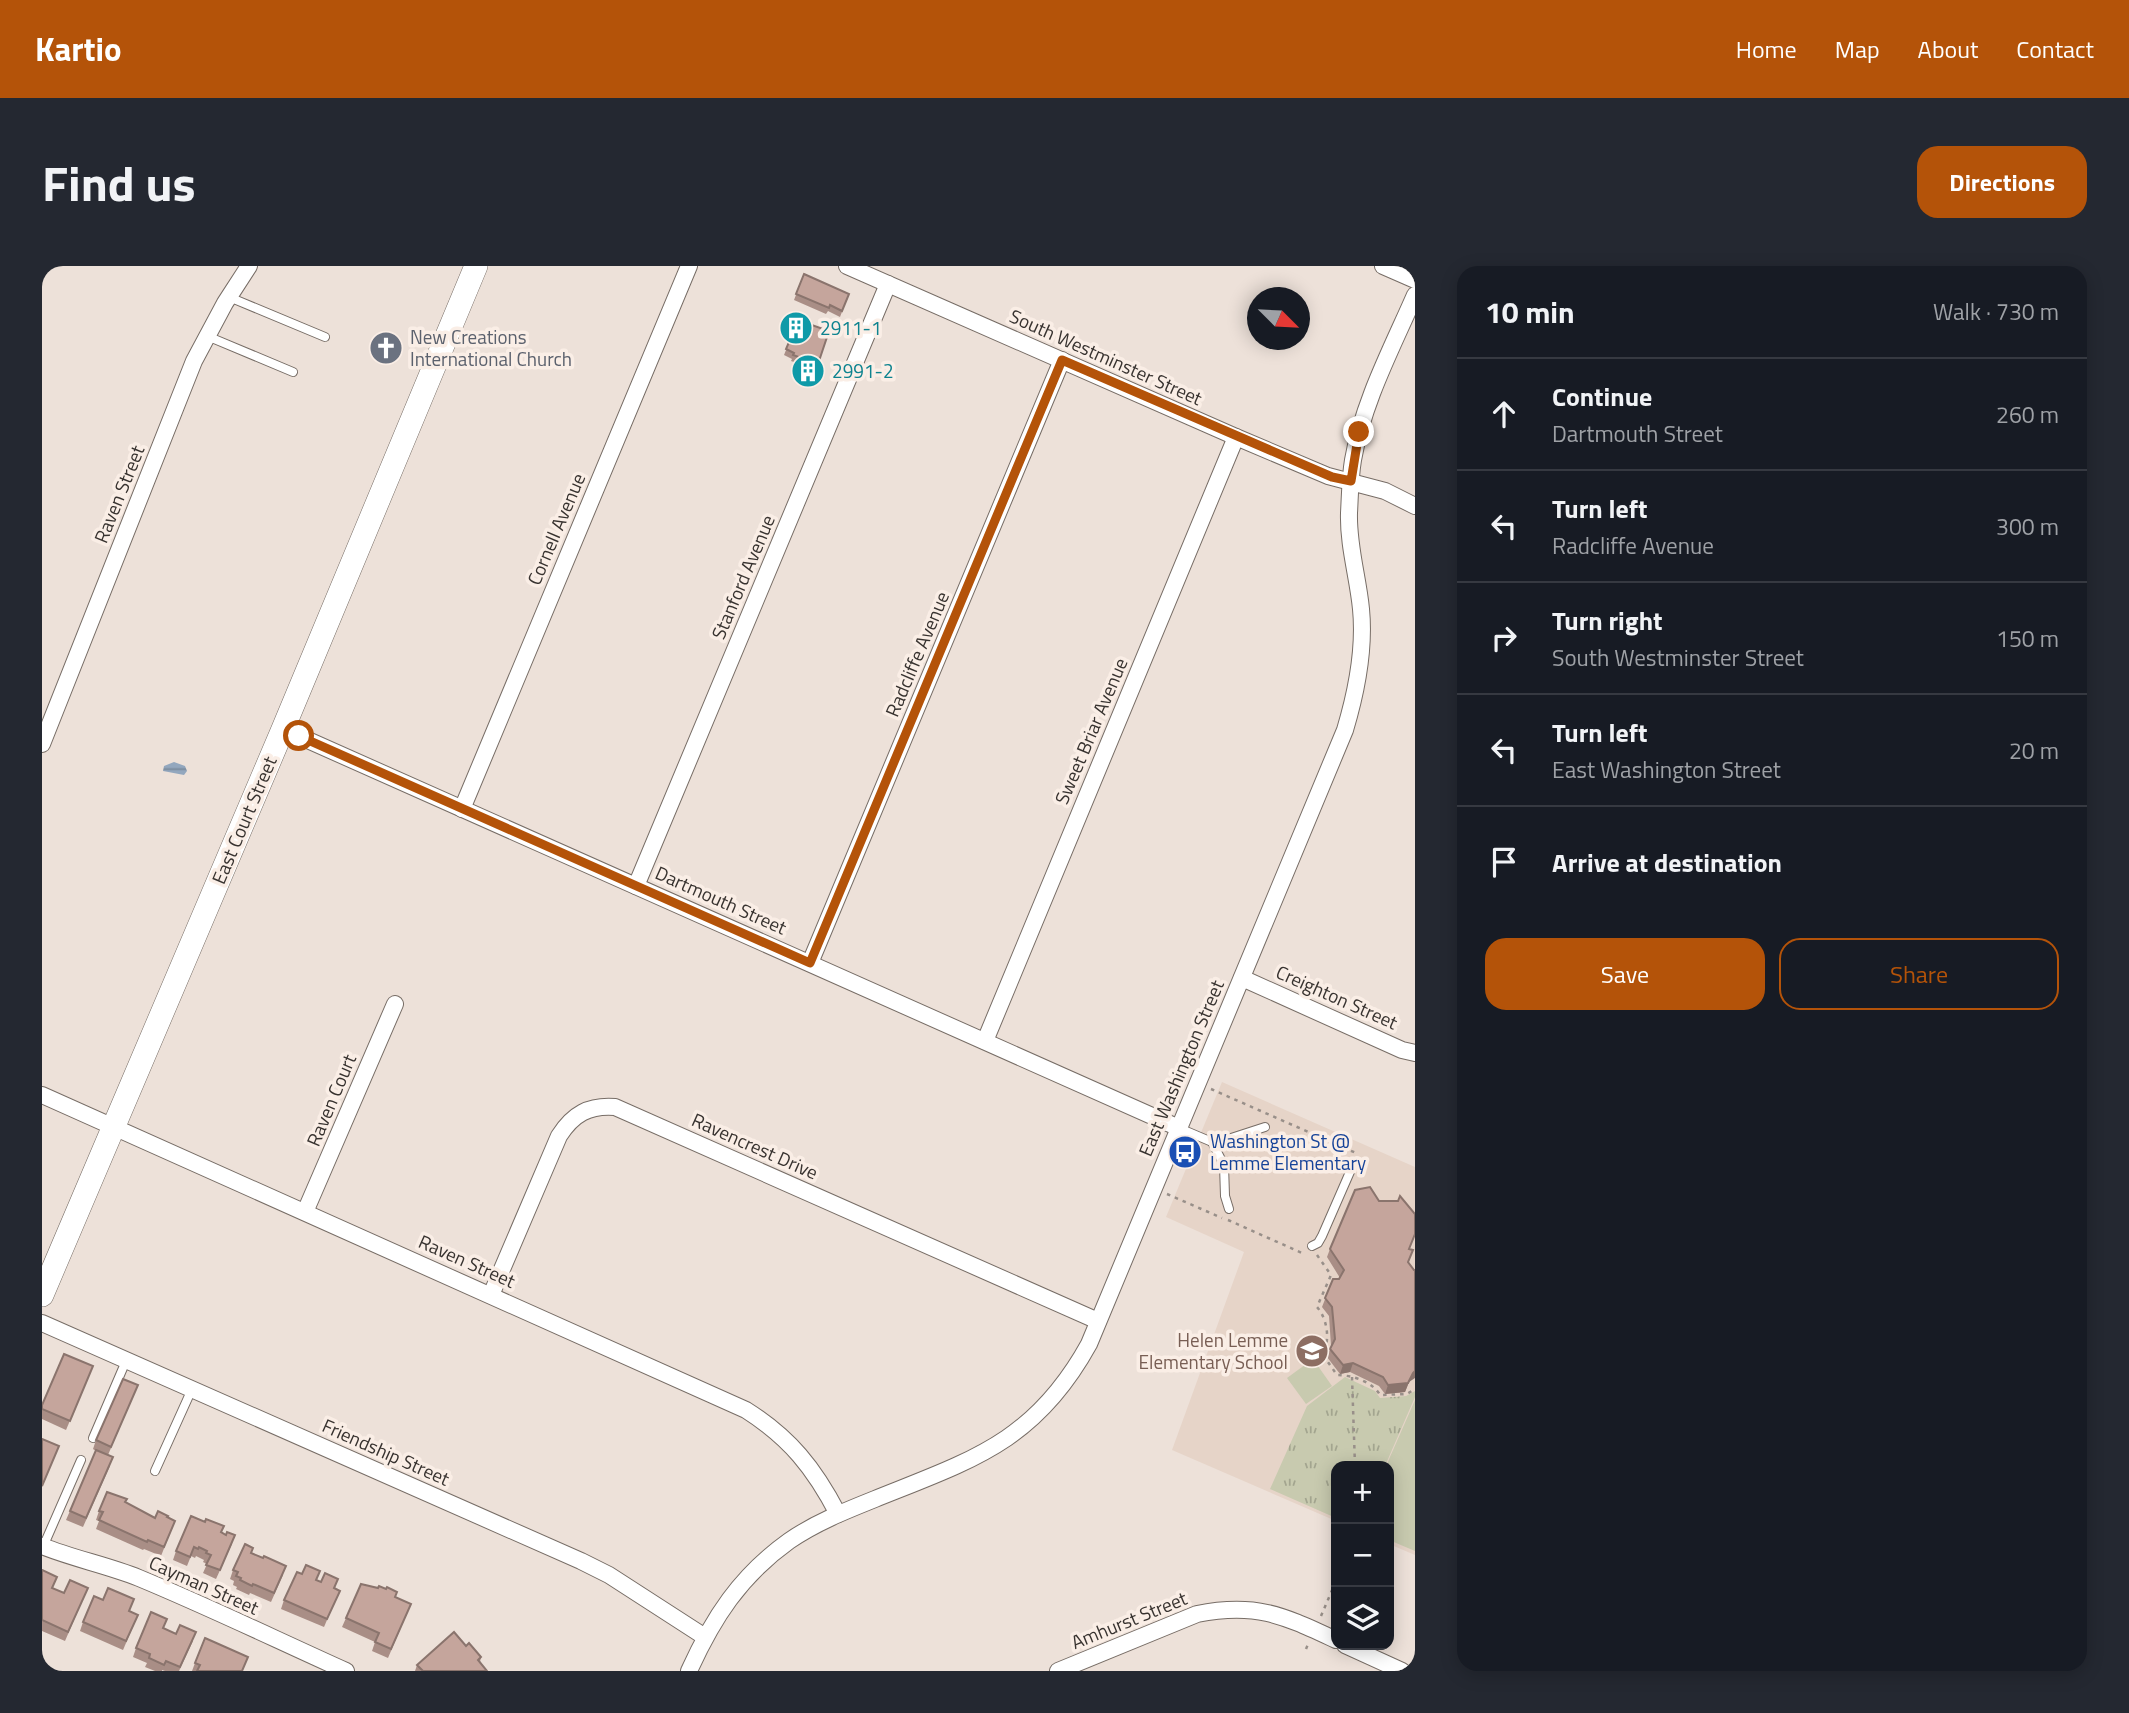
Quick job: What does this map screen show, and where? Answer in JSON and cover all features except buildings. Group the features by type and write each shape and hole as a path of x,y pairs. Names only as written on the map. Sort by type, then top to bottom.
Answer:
{"street":[{"name":"Raven Street","path":"42,744 194,361 229,296 249,266"},
{"name":"East Court Street","path":"42,1295 476,266"},
{"name":"Cornell Avenue","path":"463,808 689,266"},
{"name":"South Westminster Street","path":"847,266 1236,437 1328,475 1385,491 1415,506"},
{"path":"1383,266 1415,280"},
{"name":"Stanford Avenue","path":"636,886 888,284"},
{"name":"East Washington Street","path":"689,1671 705,1637 730,1598 768,1558 813,1526 994,1448 1021,1429 1057,1393 1077,1366 1345,730 1360,671 1362,642 1362,612 1351,552 1349,518 1356,446 1369,401 1415,295"},
{"name":"Radcliffe Avenue","path":"810,963 1062,360"},
{"name":"Sweet Briar Avenue","path":"985,1041 1236,437"},
{"name":"Dartmouth Street","path":"283,729 1179,1128"},
{"name":"Creighton Street","path":"1242,978 1402,1050 1415,1053"},
{"name":"Raven Court","path":"305,1212 395,1004"},
{"name":"Raven Street","path":"42,1095 746,1410 787,1440 807,1462 838,1514"},
{"name":"Ravencrest Drive","path":"491,1295 559,1136 577,1114 601,1106 628,1112 1098,1321"},
{"name":"Friendship Street","path":"42,1323 590,1565 609,1574 705,1637"},
{"name":"Cayman Street","path":"42,1546 139,1578 346,1671"},
{"name":"Amhurst Street","path":"1058,1671 1197,1614 1221,1609 1268,1612 1291,1619 1331,1638"},
{"path":"1356,1650 1402,1671"}],"lane":[{"path":"229,296 325,337"},
{"path":"207,336 293,372"},
{"path":"1179,1128 1212,1142 1265,1127"},
{"path":"1212,1142 1224,1164 1225,1196 1229,1209"},
{"path":"1312,1246 1318,1243 1322,1236 1353,1165"},
{"path":"93,1438 127,1361"},
{"path":"155,1471 192,1390"},
{"path":"42,1546 81,1460"}],"path":[{"path":"1208,1088 1357,1154 1353,1165"},
{"path":"1165,1193 1321,1261"},
{"path":"1312,1246 1331,1275 1318,1307 1324,1315 1328,1345 1323,1356 1337,1375 1352,1377 1376,1388 1380,1395 1407,1394 1415,1389"},
{"path":"1352,1377 1355,1461"},
{"path":"1319,1620 1333,1587"},
{"path":"1306,1649 1309,1642"}],"shaded area":[{"name":"Helen Lemme Elementary School","path":"1222,1082 1415,1167 1415,1555 1394,1546 1394,1461 1331,1461 1331,1519 1172,1450 1244,1252 1166,1217"}],"green space":[{"path":"1313,1359 1332,1386 1306,1404 1287,1378"},
{"path":"1345,1377 1375,1391 1380,1398 1406,1396 1415,1391 1415,1397 1387,1461 1331,1461 1331,1516 1270,1489 1307,1406"},
{"path":"1415,1400 1415,1551 1394,1542 1394,1461 1388,1461"}],"water":[{"path":"174,762 185,766 187,771 184,775 163,771 164,766"}],"place":[{"name":"2911-1","path":"796,328"},
{"name":"New Creations International Church","path":"386,348"},
{"name":"2991-2","path":"808,371"},
{"name":"Washington St @ Lemme Elementary","path":"1185,1152"},
{"name":"Helen Lemme Elementary School","path":"1312,1351"}],"route":[{"path":"299,736 810,963 1062,360 1332,477 1351,481 1359,432"}]}
